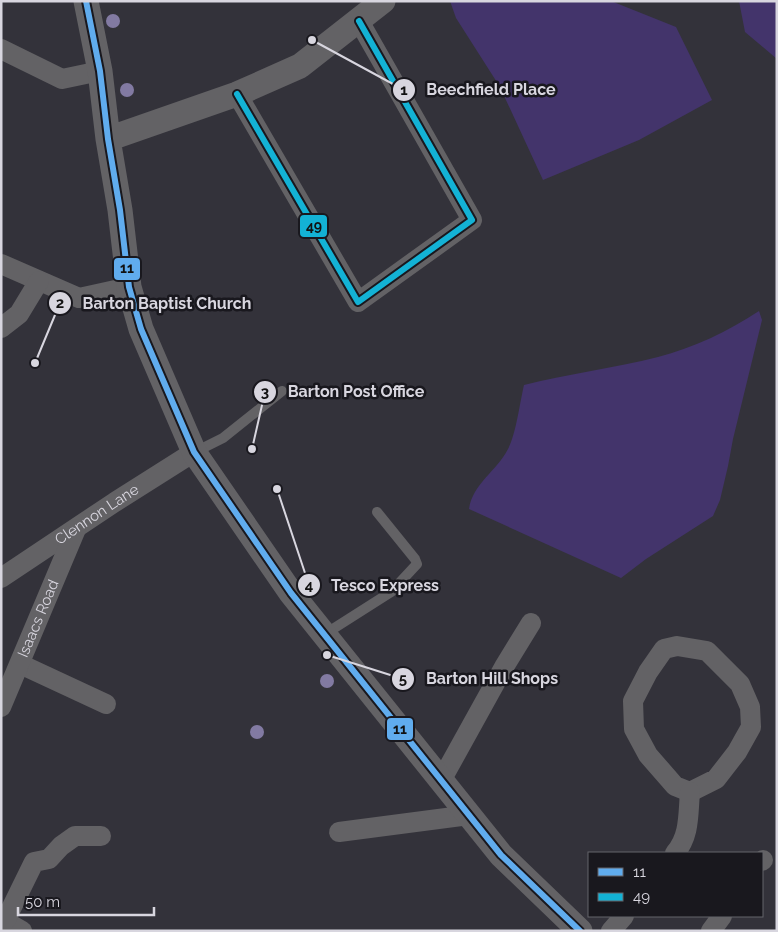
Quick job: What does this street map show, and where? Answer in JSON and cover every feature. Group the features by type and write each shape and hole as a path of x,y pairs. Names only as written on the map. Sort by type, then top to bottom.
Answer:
{"street":[{"path":"86,1 100,70 108,139 130,287 141,329 194,452 292,593 469,815 501,854 580,931"},
{"path":"108,139 237,94 300,66 383,1"},
{"path":"237,94 358,302 472,220 359,21"},
{"path":"1,49 62,79 100,70"},
{"path":"1,264 79,298 130,287"},
{"path":"1,328 19,314 39,281"},
{"name":"Clennon Lane","path":"1,578 114,502 194,452"},
{"name":"Isaacs Road","path":"1,707 76,529"},
{"path":"442,779 504,667 531,623"},
{"path":"677,646 706,651 740,684 750,707 751,727 737,752 716,778 690,792 675,786 648,755 634,729 633,701 648,672 664,649 677,646"},
{"path":"20,664 106,704"},
{"path":"676,852 682,846 687,828 690,792"},
{"path":"339,832 469,815"},
{"path":"9,924 34,862 49,859 61,846 75,836 101,836"},
{"path":"611,931 623,917"},
{"path":"711,931 721,917"}],"lane":[{"path":"194,452 223,438 282,391"},
{"path":"325,634 391,592 417,564 377,512"}],"shaded area":[{"path":"450,1 611,1 676,27 712,100 639,140 543,180 500,87 456,18"},
{"path":"739,1 777,1 777,59 745,32"},
{"path":"759,311 762,320 720,500 713,516 646,559 621,578 469,509 471,500 480,484 498,464 511,443 524,385 641,361 684,349 710,338"}],"transit line":[{"name":"11","path":"86,1 100,71 129,287 141,329 194,452 291,593 501,855 580,931"},
{"name":"49","path":"237,94 358,302 472,220 359,21"}],"place":[{"name":"Beechfield Place","path":"312,40"},
{"name":"Barton Baptist Church","path":"35,363"},
{"name":"Barton Post Office","path":"252,449"},
{"name":"Tesco Express","path":"277,489"},
{"name":"Barton Hill Shops","path":"327,655"}]}
